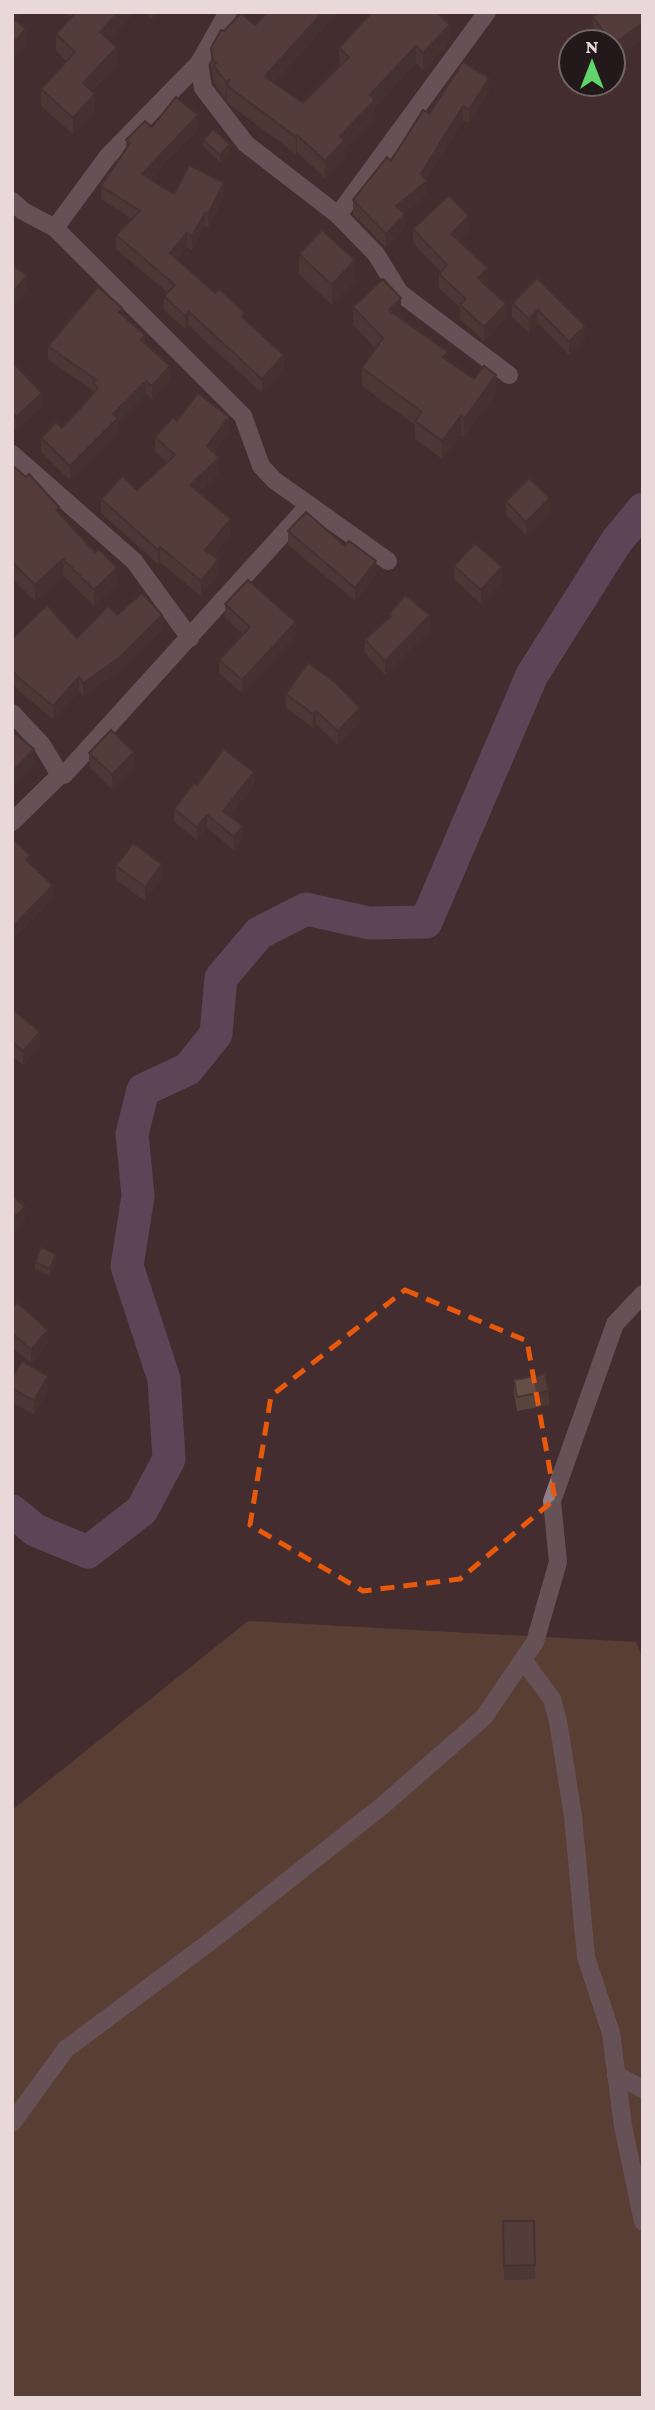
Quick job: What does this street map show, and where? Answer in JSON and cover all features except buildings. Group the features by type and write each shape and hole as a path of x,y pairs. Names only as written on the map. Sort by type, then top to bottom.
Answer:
{"street":[{"path":"55,228 108,156 199,63 228,12"},
{"path":"338,215 479,17"},
{"path":"199,63 203,88 246,144 338,215 376,254 400,293 509,375"},
{"path":"180,85 203,88"},
{"path":"12,201 23,211 55,228 243,416 261,466 274,480 388,561"},
{"path":"12,454 134,561 190,638"},
{"path":"12,821 60,775 64,775 309,505"},
{"path":"12,713 42,745 60,775"},
{"path":"12,2123 66,2049 219,1936 382,1805 484,1717 536,1642 558,1562 552,1501 615,1324 643,1294"},
{"path":"523,1660 552,1699 558,1721 573,1816 586,1957 611,2033 643,2222"},
{"path":"616,2075 643,2089"}],"highlighted area":[{"path":"405,1290 527,1341 555,1499 460,1579 363,1591 250,1525 271,1396"}],"shaded area":[{"path":"248,1621 636,1642 643,1659 643,2398 12,2398 12,1810"}],"waterway":[{"path":"12,1511 35,1530 88,1552 142,1510 169,1459 164,1379 127,1266 138,1196 132,1134 143,1090 188,1069 216,1034 221,978 259,933 306,909 369,923 426,922 532,675 616,542 643,509"}]}
